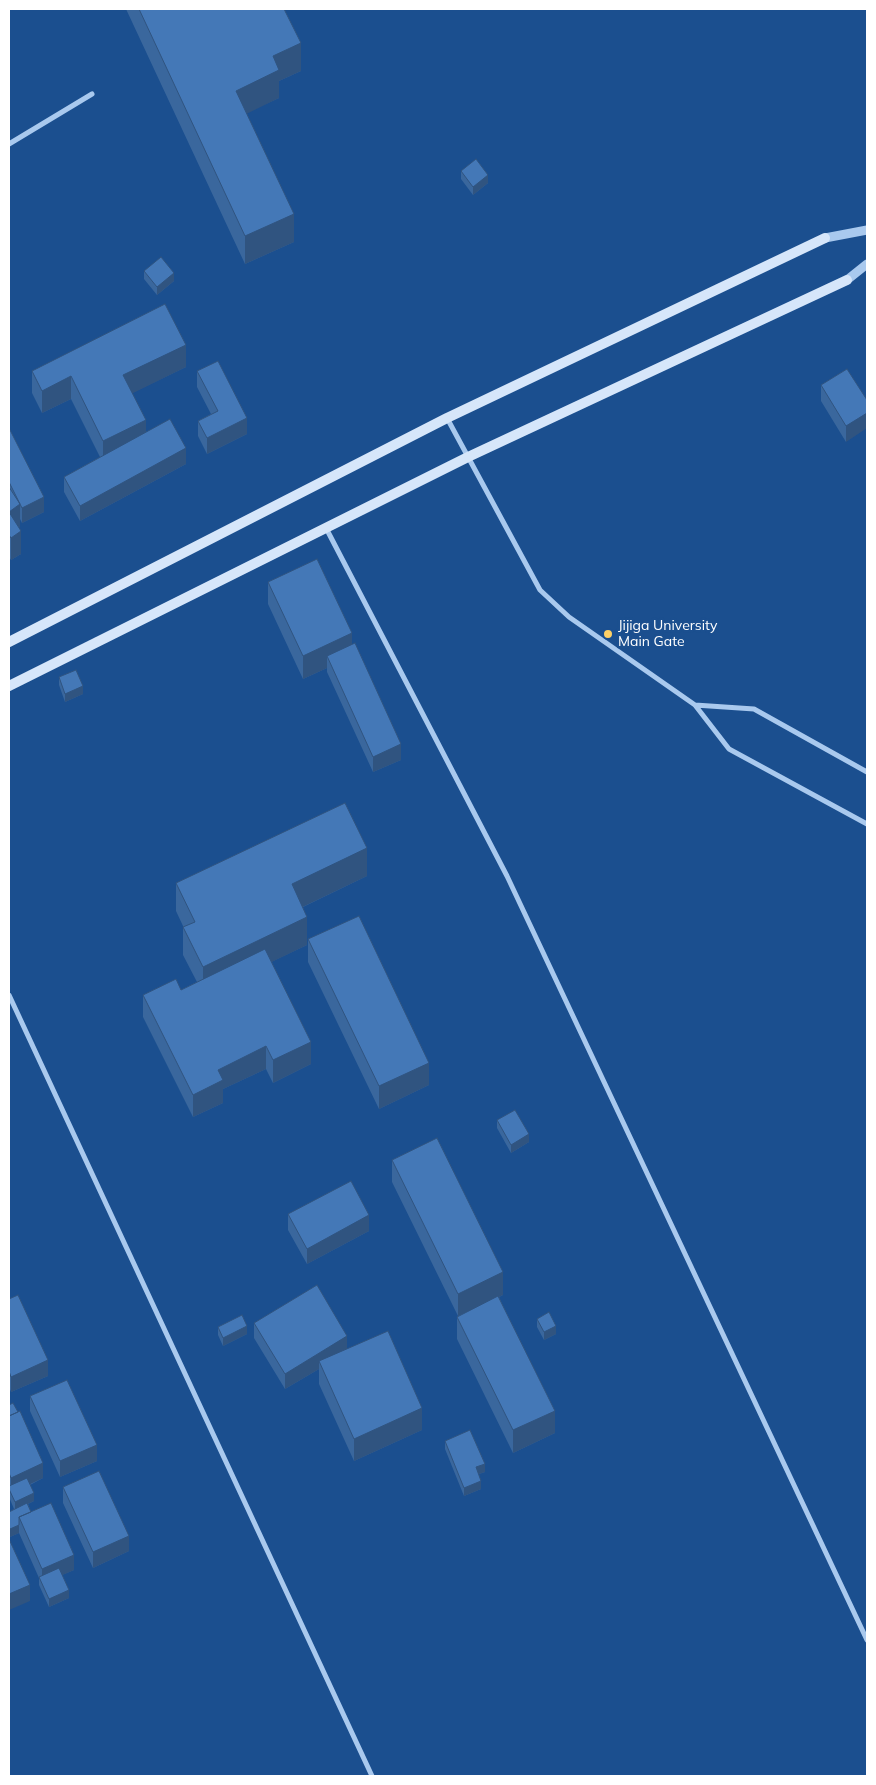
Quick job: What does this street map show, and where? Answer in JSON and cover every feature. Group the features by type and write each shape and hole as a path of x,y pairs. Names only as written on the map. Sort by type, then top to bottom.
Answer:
{"main road":[{"path":"9,642 447,418 825,238"},
{"path":"9,686 468,457 847,280"}],"street":[{"path":"9,144 92,94"},
{"path":"825,238 867,230"},
{"path":"847,280 867,264"},
{"path":"447,418 540,590 569,617 695,705 729,749 867,824"},
{"path":"326,527 507,876 867,1640"},
{"path":"695,705 754,709 867,772"},
{"path":"9,995 370,1776"}],"building":[{"path":"139,9 284,9 301,43 273,56 279,70 236,91 294,214 245,236"},
{"path":"476,159 488,175 473,187 461,171"},
{"path":"161,257 174,273 157,287 144,271"},
{"path":"165,304 186,345 123,375 146,420 103,441 71,376 42,391 32,371"},
{"path":"218,361 247,418 207,438 198,421 218,411 197,371"},
{"path":"847,369 867,400 867,413 846,426 821,385"},
{"path":"170,419 186,448 80,506 64,477"},
{"path":"9,428 44,497 22,508 9,482"},
{"path":"9,487 20,504 9,512"},
{"path":"9,512 21,531 11,538 9,535"},
{"path":"317,559 352,633 303,656 268,582"},
{"path":"355,643 401,744 373,757 327,656"},
{"path":"76,670 83,686 65,694 59,677"},
{"path":"345,803 367,848 292,884 307,917 203,967 183,927 195,922 176,883"},
{"path":"359,916 429,1063 379,1086 308,939"},
{"path":"265,949 311,1042 273,1060 266,1046 218,1070 223,1080 193,1095 143,995 176,979 181,990"},
{"path":"515,1110 529,1134 511,1145 497,1120"},
{"path":"437,1138 503,1272 458,1294 392,1160"},
{"path":"351,1181 369,1215 307,1249 288,1214"},
{"path":"317,1285 347,1336 285,1374 254,1323"},
{"path":"18,1295 48,1360 11,1377 9,1371 9,1299"},
{"path":"498,1296 555,1411 513,1430 457,1317"},
{"path":"549,1312 556,1326 544,1332 537,1319"},
{"path":"242,1315 247,1326 223,1338 218,1327"},
{"path":"388,1331 422,1408 354,1439 319,1361"},
{"path":"67,1380 97,1445 60,1461 30,1396"},
{"path":"13,1403 18,1412 9,1416 9,1405"},
{"path":"20,1411 43,1463 11,1478 9,1473 9,1416"},
{"path":"470,1430 485,1464 476,1467 481,1481 464,1488 445,1441"},
{"path":"99,1471 129,1536 93,1552 63,1487"},
{"path":"27,1478 34,1493 15,1502 9,1486"},
{"path":"27,1503 31,1512 19,1517 19,1525 10,1529 9,1512"},
{"path":"51,1503 74,1555 42,1569 19,1517"},
{"path":"9,1539 30,1585 9,1594"},
{"path":"59,1568 69,1590 49,1599 39,1577"}],"place":[{"name":"Jijiga University Main Gate","path":"608,634"}]}
